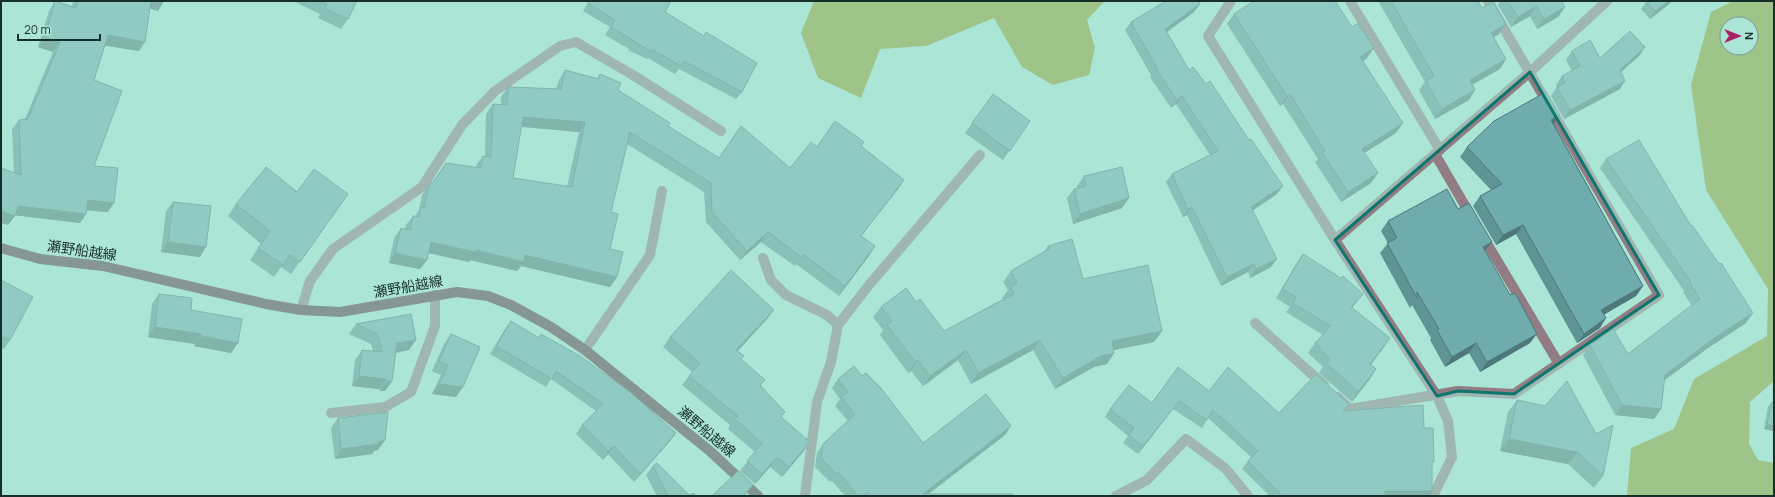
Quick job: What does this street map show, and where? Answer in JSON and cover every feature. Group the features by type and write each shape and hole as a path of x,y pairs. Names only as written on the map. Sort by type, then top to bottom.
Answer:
{"main road":[{"name":"瀬野船越線","path":"1,248 40,259 103,266 266,304 301,310 340,312 457,292 488,296 551,327 584,350 710,450 758,496"}],"street":[{"path":"1231,1 1208,36 1335,240 1437,396 1448,421 1452,457 1433,496"},
{"path":"1350,1 1437,152 1476,225 1559,364"},
{"path":"1255,323 1350,409 1437,396 1458,391 1514,394 1659,295 1488,1"},
{"path":"1335,240 1530,72 1607,1"},
{"path":"301,310 310,281 333,249 422,187 462,125 494,92 560,46 576,42 633,75 721,131"},
{"path":"805,496 817,402 831,362 838,325 869,285 980,155"},
{"path":"584,350 650,255 662,191"},
{"path":"763,258 771,280 786,295 827,315 838,325"},
{"path":"331,413 385,407 411,392 435,326 435,295"},
{"path":"1116,496 1147,480 1186,439 1226,469 1248,496"}],"highlighted area":[{"path":"1530,72 1659,295 1514,394 1458,391 1437,396 1335,240"}],"green space":[{"path":"814,1 1105,1 1087,20 1095,48 1089,75 1053,85 1022,67 994,18 926,46 880,49 861,98 818,78 801,33"},
{"path":"1733,1 1774,1 1774,381 1750,402 1749,444 1758,460 1774,463 1774,496 1627,496 1631,448 1674,429 1694,379 1767,336 1768,289 1706,190 1691,85 1711,12"}],"building":[{"path":"55,1 76,8 78,1 151,1 145,42 108,35 94,80 122,91 94,166 118,168 114,203 88,200 86,214 18,206 15,216 1,211 1,168 21,175 19,120 28,119 60,42 45,38"},
{"path":"320,1 357,1 348,19 325,9 327,4"},
{"path":"590,1 671,1 665,12 704,36 706,32 757,63 742,92 684,61 681,66 653,50 653,52 634,42 611,27 615,20 588,3"},
{"path":"1166,1 1198,1 1200,4 1165,29 1189,70 1193,67 1206,84 1210,81 1249,140 1251,139 1283,186 1251,207 1277,259 1256,269 1254,264 1227,277 1192,207 1188,209 1172,174 1218,151 1182,96 1177,100 1156,69 1157,68 1131,22"},
{"path":"1254,1 1335,1 1352,27 1358,23 1374,48 1360,57 1403,123 1362,149 1378,173 1348,192 1322,152 1325,151 1290,94 1287,96 1234,14"},
{"path":"1391,1 1478,1 1482,8 1493,2 1506,24 1491,33 1506,59 1470,80 1475,90 1442,109 1426,81 1434,76"},
{"path":"1508,1 1561,1 1565,7 1544,19 1536,6 1518,17"},
{"path":"1669,1 1655,11 1646,2"},
{"path":"1630,31 1645,47 1620,70 1625,81 1570,110 1557,87 1565,83 1562,76 1580,66 1572,51 1590,40 1600,58"},
{"path":"565,70 598,79 600,74 621,83 618,90 670,123 668,126 719,158 741,126 790,168 811,142 817,147 835,121 864,142 861,146 904,180 861,236 875,246 845,286 803,254 801,257 768,232 747,251 712,212 711,183 630,132 611,212 618,214 610,249 623,252 617,277 525,255 524,262 476,250 475,252 431,242 427,260 395,253 401,228 410,230 413,216 419,217 421,207 424,208 429,185 434,181 446,163 481,168 483,156 491,157 493,104 507,105 508,87 561,89","holes":["523,117 585,122 572,187 513,178"]},
{"path":"1546,92 1560,115 1551,120 1643,286 1601,310 1606,318 1584,334 1523,225 1503,235 1480,196 1502,184 1467,147 1494,121"},
{"path":"993,94 1030,121 1010,151 972,123"},
{"path":"1639,140 1691,226 1692,225 1719,264 1721,263 1753,313 1714,338 1665,375 1661,409 1622,405 1590,345 1613,329 1628,354 1700,299 1690,283 1691,282 1606,159"},
{"path":"266,167 297,192 314,169 348,194 300,262 290,255 283,265 258,248 270,231 236,204"},
{"path":"1122,167 1129,198 1080,214 1074,189 1086,186 1084,176"},
{"path":"1447,189 1458,209 1469,203 1492,242 1483,247 1510,295 1515,293 1537,334 1487,362 1476,343 1452,357 1437,330 1439,329 1417,292 1417,298 1387,243 1397,238 1388,221"},
{"path":"173,202 211,206 206,247 168,242"},
{"path":"1072,239 1083,279 1148,265 1162,331 1112,341 1114,353 1101,356 1063,378 1040,340 978,373 966,350 930,376 918,360 915,362 887,325 892,321 881,307 906,288 916,302 920,299 944,331 1014,294 1010,287 1017,283 1011,271 1049,249 1048,246"},
{"path":"1303,254 1341,278 1343,276 1363,294 1351,307 1390,338 1370,364 1376,369 1358,392 1326,363 1330,359 1315,343 1331,326 1293,303 1296,297 1282,289"},
{"path":"731,270 774,310 736,350 744,356 741,359 765,380 760,385 785,412 781,417 810,442 789,467 777,457 762,474 747,461 762,443 735,419 738,416 689,376 700,363 670,337"},
{"path":"1,280 33,297 10,340 1,336"},
{"path":"159,294 192,298 191,310 242,319 238,343 201,336 201,334 155,327"},
{"path":"411,314 416,340 399,343 397,342 392,381 359,376 362,350 382,352 378,334 356,324"},
{"path":"511,321 539,338 541,334 580,356 630,392 676,433 640,474 614,446 608,451 582,425 603,404 556,371 552,379 496,346"},
{"path":"451,334 480,347 463,387 439,384 448,365 439,361"},
{"path":"854,366 862,376 866,373 881,388 923,443 986,394 1011,426 923,494 1013,494 1013,496 871,496 867,492 863,496 858,496 838,472 836,474 821,458 823,444 855,414 841,397 848,392 838,379"},
{"path":"1178,367 1209,391 1228,367 1279,413 1316,374 1349,404 1343,411 1423,405 1424,428 1433,428 1434,462 1432,462 1432,491 1385,491 1385,496 1280,496 1280,493 1248,461 1258,451 1213,410 1207,420 1179,401 1143,446 1129,435 1134,428 1110,409 1129,385 1152,403"},
{"path":"1567,381 1596,434 1613,425 1603,476 1577,452 1509,439 1517,400 1545,406"},
{"path":"1772,402 1774,402 1774,426 1767,424"},
{"path":"388,412 385,440 378,442 379,444 341,449 338,418"},
{"path":"657,463 689,495 694,493 695,496 668,496 653,466"},
{"path":"738,471 753,485 745,494 747,496 712,496"}]}
